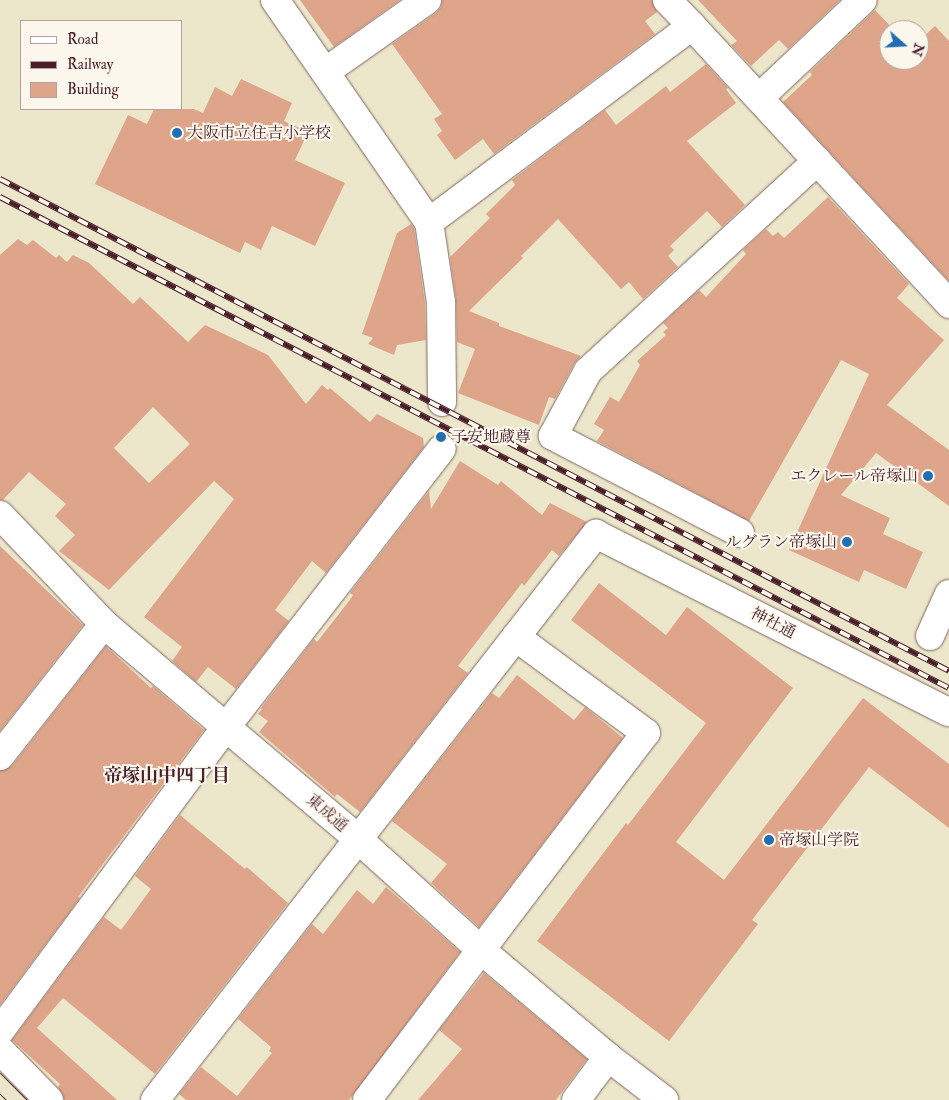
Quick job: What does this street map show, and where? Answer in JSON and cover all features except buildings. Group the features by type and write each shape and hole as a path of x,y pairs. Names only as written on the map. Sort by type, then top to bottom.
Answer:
{"street":[{"path":"275,0 429,222 441,302 442,402"},
{"path":"325,72 427,0"},
{"path":"667,0 760,98 949,304"},
{"path":"760,98 863,0"},
{"path":"429,222 692,26"},
{"path":"740,533 553,436 588,371 818,161"},
{"path":"0,1031 226,728 442,448"},
{"name":"東成通","path":"0,515 104,624 358,839 481,950 608,1057 664,1100"},
{"name":"神社通","path":"516,637 596,534 949,712"},
{"path":"930,636 949,594"},
{"path":"0,756 104,624"},
{"path":"155,1100 516,637 646,733 367,1100"},
{"path":"0,1050 49,1100"},
{"path":"576,1100 608,1057"}],"tram line":[{"path":"0,1073 27,1100"},
{"path":"0,1094 6,1100"}],"railway":[{"path":"0,179 949,671"},
{"path":"0,197 949,688"}],"place":[{"name":"大阪市立住吉小学校","path":"177,133"},
{"name":"子安地蔵尊","path":"441,437"},
{"name":"エクレール帝塚山","path":"928,476"},
{"name":"ルグラン帝塚山","path":"847,542"},
{"name":"帝塚山学院","path":"769,840"}],"district":[{"name":"帝塚山中四丁目","path":"167,776"}]}
